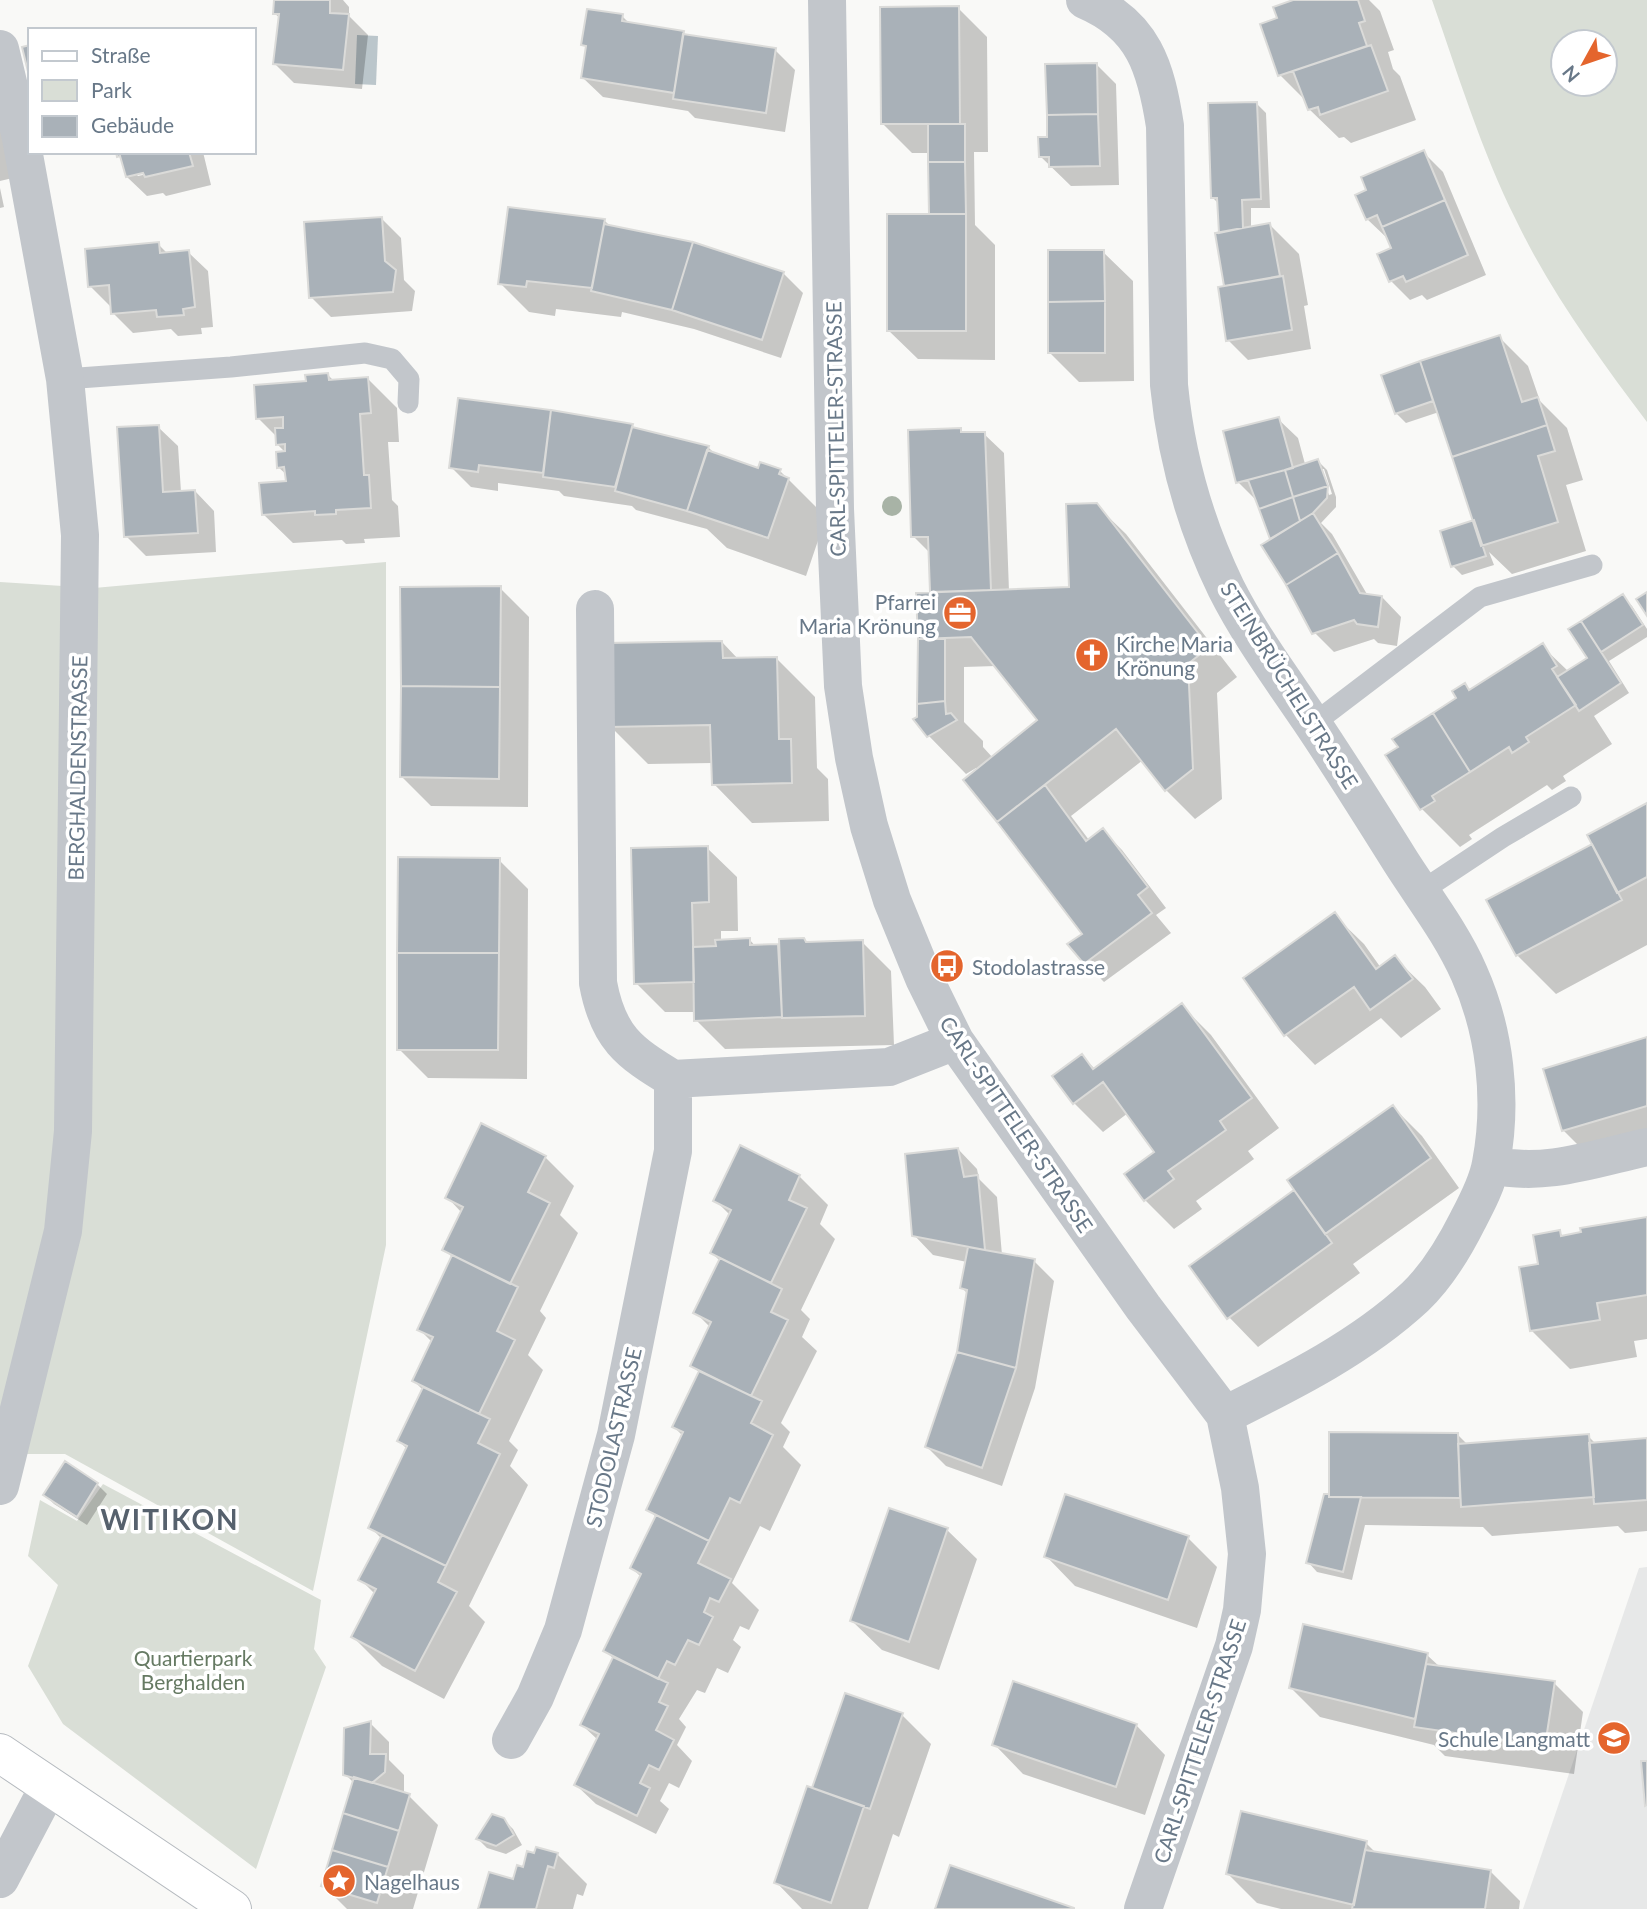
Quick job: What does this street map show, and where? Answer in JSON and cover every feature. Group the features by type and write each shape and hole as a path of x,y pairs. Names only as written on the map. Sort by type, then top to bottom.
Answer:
{"main road":[{"path":"0,1753 232,1909"}],"street":[{"name":"CARL-SPITTELER-STRASSE","path":"827,0 835,509 843,686 854,758 869,826 892,900 924,978 955,1041 1143,1307 1224,1415 1240,1488 1247,1554 1242,1610 1234,1646 1143,1909"},
{"name":"STEINBRÜCHELSTRASSE","path":"1085,0 1125,24 1143,48 1158,84 1165,126 1171,409 1186,484 1204,538 1227,590 1257,641 1313,724 1468,971 1493,1045 1496,1114 1491,1165 1476,1204 1453,1250 1418,1295 1386,1322 1300,1376 1224,1415"},
{"name":"BERGHALDENSTRASSE","path":"0,49 20,133 65,379 80,535 73,1131 63,1231 0,1486"},
{"path":"595,609 598,983 602,1007 623,1044 643,1061 673,1079 889,1067 955,1041"},
{"name":"STODOLASTRASSE","path":"511,1740 535,1697 563,1630 617,1435 673,1151 673,1079"},
{"path":"1491,1165 1516,1170 1546,1170 1647,1147"},
{"path":"0,1879 49,1786"}],"lane":[{"path":"65,379 231,367 365,353 392,359 410,379 408,403"},
{"path":"1313,724 1480,597 1592,565"},
{"path":"1420,892 1503,837 1571,797"}],"shaded area":[{"path":"357,35 378,36 376,85 355,84"},
{"name":"Schule Langmatt","path":"1647,1567 1647,1909 1523,1909 1639,1568"}],"green space":[{"path":"1432,0 1647,0 1647,422 1611,374 1544,273 1503,193"},
{"path":"386,562 386,1245 313,1591 65,1454 0,1454 0,582 94,588"},
{"name":"Quartierpark Berghalden","path":"103,1484 321,1600 314,1649 326,1667 256,1869 63,1724 28,1666 58,1585 28,1556 40,1500 77,1521"}],"building":[{"path":"274,0 330,0 330,13 349,14 343,70 273,64 279,14 273,14"},
{"path":"1293,0 1358,0 1365,21 1359,23 1367,46 1278,76 1260,24 1277,18 1273,7"},
{"path":"959,6 960,124 881,124 880,7"},
{"path":"587,9 623,14 622,21 684,31 674,93 581,78 586,46 581,45"},
{"path":"683,34 776,48 766,113 673,99"},
{"path":"1371,45 1388,91 1320,115 1318,107 1308,110 1293,71"},
{"path":"28,46 28,72 22,47"},
{"path":"1097,63 1098,114 1047,115 1045,64"},
{"path":"1257,102 1261,199 1242,200 1243,228 1219,233 1217,198 1211,198 1208,103"},
{"path":"1098,114 1100,166 1049,167 1049,157 1039,157 1038,137 1047,137 1047,115"},
{"path":"928,124 965,124 965,162 928,162"},
{"path":"1424,150 1445,200 1382,227 1377,215 1366,220 1355,195 1366,190 1361,177"},
{"path":"116,154 190,154 193,166 145,177 143,173 126,177 120,156 117,157"},
{"path":"928,162 965,162 966,214 929,214"},
{"path":"1445,200 1468,255 1406,282 1403,276 1389,282 1377,254 1391,248 1382,227"},
{"path":"508,207 605,219 592,288 527,281 526,287 498,284"},
{"path":"887,214 966,214 966,331 887,331"},
{"path":"382,217 385,261 396,270 393,292 309,298 304,222"},
{"path":"1270,223 1280,276 1224,286 1215,233"},
{"path":"604,224 693,242 672,310 591,291"},
{"path":"159,242 160,253 189,250 195,307 183,309 184,315 157,317 156,310 111,314 109,285 88,287 85,249"},
{"path":"693,242 784,272 762,340 672,310"},
{"path":"1048,250 1104,250 1105,301 1048,302"},
{"path":"1283,276 1292,330 1226,341 1218,287"},
{"path":"1105,301 1105,353 1048,353 1048,302"},
{"path":"1500,335 1522,402 1538,397 1547,425 1452,457 1420,361"},
{"path":"1420,361 1433,401 1395,414 1381,375"},
{"path":"328,373 329,380 368,377 371,413 360,414 364,475 369,475 371,508 336,510 336,514 315,515 315,511 262,515 259,483 286,481 284,467 277,468 276,452 285,451 285,444 276,445 275,428 283,428 283,417 256,419 254,385 306,381 305,375"},
{"path":"458,398 551,410 543,473 479,465 478,472 449,468"},
{"path":"551,410 633,424 615,487 543,477"},
{"path":"1279,417 1293,468 1236,483 1223,431"},
{"path":"159,425 163,492 195,490 198,533 124,537 117,427"},
{"path":"1547,425 1555,451 1538,456 1558,522 1481,546 1452,457"},
{"path":"632,427 709,446 687,511 615,491"},
{"path":"961,428 961,432 985,432 991,590 930,592 928,537 911,537 908,430"},
{"path":"707,450 758,468 760,462 781,469 779,474 789,478 768,538 687,511"},
{"path":"1318,459 1328,486 1293,497 1285,470"},
{"path":"1285,470 1293,497 1259,509 1248,480"},
{"path":"1328,486 1327,498 1313,513 1300,521 1293,497"},
{"path":"1293,497 1300,521 1270,539 1259,509"},
{"name":"Kirche Maria Krönung","path":"1097,503 1209,647 1188,664 1193,769 1165,791 1116,729 997,822 963,780 1037,720 971,637 918,639 916,593 1069,587 1066,504"},
{"path":"1313,513 1338,553 1286,585 1261,545"},
{"path":"1474,520 1486,556 1451,567 1440,531"},
{"path":"1338,553 1360,593 1382,596 1378,627 1357,624 1354,620 1312,634 1286,585"},
{"path":"501,586 500,687 401,686 400,587"},
{"path":"1647,592 1647,616 1636,599"},
{"path":"1623,594 1643,625 1601,652 1581,621"},
{"path":"1581,621 1621,683 1579,711 1557,677 1587,658 1568,629"},
{"path":"945,638 945,701 917,704 918,639"},
{"path":"722,641 723,658 777,657 779,739 791,739 792,783 712,785 710,725 608,727 606,643"},
{"path":"1543,643 1557,666 1552,669 1576,705 1526,737 1529,742 1512,753 1509,747 1470,772 1433,713 1456,698 1452,691 1465,683 1469,690"},
{"path":"401,686 500,687 499,779 400,777"},
{"path":"945,701 946,714 951,713 957,720 927,737 913,719 917,717 917,704"},
{"path":"1433,713 1470,772 1432,796 1435,801 1420,810 1385,755 1398,747 1392,739"},
{"path":"1045,785 1086,841 1103,828 1148,887 1138,895 1152,913 1084,964 1067,944 1082,934 997,822"},
{"path":"1647,803 1647,877 1617,893 1587,835"},
{"path":"1592,844 1622,900 1516,956 1486,900"},
{"path":"708,846 709,902 692,903 694,982 634,984 631,848"},
{"path":"398,857 500,858 499,953 397,953"},
{"path":"1335,912 1376,969 1395,955 1413,979 1370,1010 1354,987 1284,1036 1243,978"},
{"path":"750,938 750,945 778,944 782,1017 694,1021 693,947 716,946 715,940"},
{"path":"804,938 806,942 863,940 865,1016 782,1018 779,939"},
{"path":"397,953 499,953 498,1050 397,1050"},
{"path":"1182,1003 1252,1098 1220,1121 1226,1130 1168,1171 1174,1179 1144,1201 1124,1174 1154,1152 1103,1082 1073,1104 1052,1076 1082,1054 1093,1069"},
{"path":"1647,1037 1647,1106 1562,1131 1543,1069"},
{"path":"1393,1105 1431,1158 1325,1234 1287,1180"},
{"path":"481,1123 546,1156 528,1192 550,1203 510,1284 442,1250 463,1207 445,1198"},
{"path":"740,1145 800,1175 789,1200 807,1208 771,1283 710,1253 731,1210 713,1201"},
{"path":"958,1148 964,1177 978,1175 985,1250 912,1236 905,1154"},
{"path":"1294,1190 1332,1243 1227,1319 1189,1266"},
{"path":"1647,1217 1647,1295 1597,1303 1600,1320 1530,1331 1519,1267 1538,1264 1533,1235 1560,1230 1561,1236 1581,1232 1580,1228"},
{"path":"968,1247 1035,1259 1016,1368 957,1352 967,1290 960,1288"},
{"path":"452,1255 518,1287 497,1331 515,1340 479,1414 412,1381 433,1337 417,1330"},
{"path":"720,1258 782,1289 771,1312 788,1320 751,1396 690,1366 711,1322 693,1313"},
{"path":"957,1352 1016,1368 982,1468 925,1447"},
{"path":"699,1371 762,1401 751,1423 773,1435 740,1503 730,1498 709,1541 646,1510 683,1432 672,1427"},
{"path":"423,1387 490,1419 478,1443 500,1454 446,1566 368,1528 407,1446 397,1441"},
{"path":"1329,1432 1458,1433 1460,1498 1329,1497"},
{"path":"1589,1434 1594,1497 1461,1507 1458,1444"},
{"path":"1647,1438 1647,1500 1594,1504 1589,1443"},
{"path":"65,1461 98,1483 77,1517 43,1495"},
{"path":"1065,1494 1189,1536 1168,1600 1044,1557"},
{"path":"1324,1494 1329,1494 1329,1497 1361,1497 1343,1572 1306,1563"},
{"path":"889,1508 948,1528 909,1642 850,1621"},
{"path":"656,1515 709,1541 698,1563 731,1579 719,1602 710,1598 704,1612 713,1617 699,1645 688,1640 675,1665 667,1661 658,1679 603,1651 641,1574 630,1568"},
{"path":"382,1535 446,1566 438,1582 457,1592 415,1671 351,1637 376,1589 358,1580"},
{"path":"1303,1624 1428,1653 1415,1719 1289,1688"},
{"path":"613,1657 668,1683 659,1702 668,1706 656,1730 674,1740 659,1770 649,1765 640,1783 650,1788 637,1816 574,1785 599,1734 580,1725"},
{"path":"1426,1664 1555,1681 1545,1746 1414,1727"},
{"path":"1013,1681 1137,1724 1116,1787 992,1745"},
{"path":"845,1693 903,1713 870,1809 812,1788"},
{"path":"371,1721 370,1754 386,1754 385,1772 372,1783 343,1775 344,1728"},
{"path":"1641,1761 1647,1761 1645,1806"},
{"path":"354,1777 410,1794 399,1831 343,1813"},
{"path":"807,1786 864,1806 831,1903 774,1883"},
{"path":"1241,1811 1367,1841 1354,1905 1226,1874"},
{"path":"343,1813 399,1831 388,1867 332,1850"},
{"path":"492,1814 504,1818 514,1835 496,1846 476,1839"},
{"path":"536,1847 558,1853 554,1868 548,1866 536,1909 478,1909 489,1872 513,1879 517,1865 523,1867 527,1851 534,1853"},
{"path":"332,1850 388,1867 377,1903 321,1886"},
{"path":"1365,1850 1491,1870 1485,1909 1352,1909"},
{"path":"950,1865 1074,1908 1074,1909 935,1909"}],"place":[{"name":"Pfarrei Maria Krönung","path":"960,613"},
{"name":"Kirche Maria Krönung","path":"1092,655"},
{"name":"Stodolastrasse","path":"947,966"},
{"name":"Schule Langmatt","path":"1614,1738"},
{"name":"Nagelhaus","path":"339,1881"}],"district":[{"name":"WITIKON","path":"170,1519"}]}
